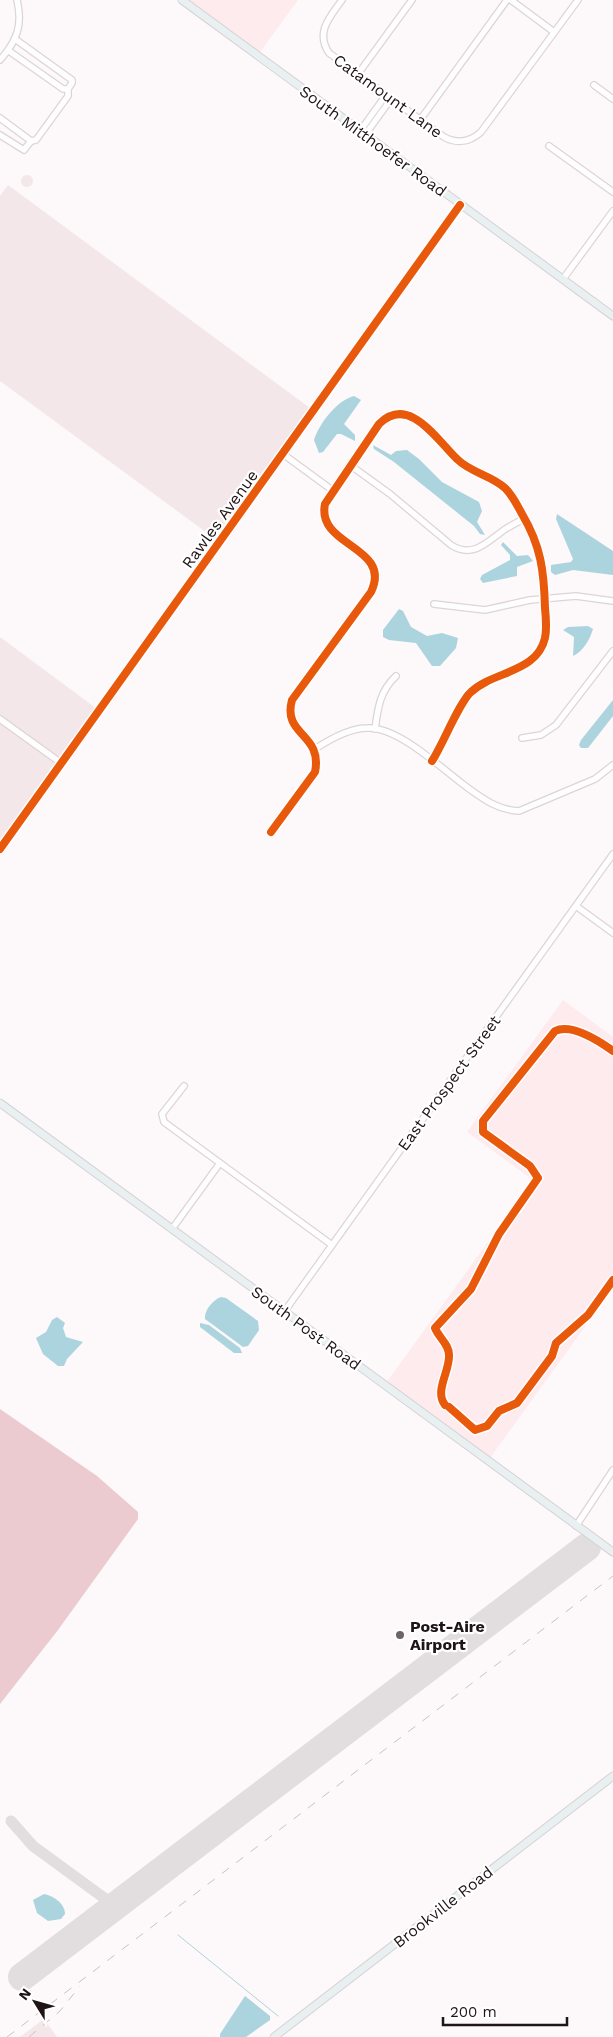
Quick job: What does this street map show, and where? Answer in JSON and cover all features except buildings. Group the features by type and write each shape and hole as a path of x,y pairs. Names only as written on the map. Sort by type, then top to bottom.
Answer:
{"main road":[{"name":"South Mitthoefer Road","path":"182,0 613,316"},
{"name":"South Post Road","path":"0,1103 613,1552"},
{"name":"Brookville Road","path":"274,2037 613,1776"}],"street":[{"path":"0,60 9,50 20,25 17,0"},
{"name":"Catamount Lane","path":"342,0 327,21 323,38 332,55 444,137 462,142 475,137 481,132 554,32"},
{"path":"358,74 412,0"},
{"path":"420,120 509,0 554,32 578,0"},
{"path":"0,135 20,150 24,150 31,141 36,140 68,96 68,89 72,80 15,39"},
{"path":"9,50 62,89 68,89"},
{"path":"594,85 613,99"},
{"path":"362,133 389,97"},
{"path":"0,118 31,141"},
{"path":"549,146 613,192"},
{"name":"Rawles Avenue","path":"0,848 460,205"},
{"path":"563,280 613,211"},
{"path":"271,832 315,772 315,749 293,724 290,710 292,702 371,592 375,577 368,559 334,533 326,523 324,507 332,490 379,424 388,417 398,414 417,418 461,464 500,484 511,495 525,518 540,550 545,598 545,639 540,651 528,664 487,681 468,694 432,761"},
{"path":"282,454 332,490"},
{"path":"350,465 390,494 451,545 461,550 469,551 483,547 504,530 525,518"},
{"path":"434,604 485,610 545,598 587,596 613,601"},
{"path":"522,738 541,735 556,725 613,651"},
{"path":"375,728 381,695 386,686 396,676"},
{"path":"0,719 61,763"},
{"path":"315,749 346,732 360,728 383,730 402,739 491,805 519,811 604,774 613,765"},
{"name":"East Prospect Street","path":"284,1312 613,854"},
{"path":"576,906 613,933"},
{"path":"184,1086 162,1117 164,1122 332,1245"},
{"path":"172,1229 220,1163"},
{"path":"576,1526 613,1470"}],"shaded area":[{"path":"181,0 298,0 257,56"},
{"path":"29,175 32,176 32,186 25,187 22,186 21,179 22,176"},
{"path":"8,185 310,408 214,538 0,381 0,196"},
{"path":"0,637 97,709 0,840"},
{"path":"563,1000 613,1037 613,1288 490,1458 386,1383 533,1180 467,1132"},
{"path":"0,1409 97,1476 138,1512 138,1519 58,1630 0,1704"},
{"path":"44,2019 57,2037 20,2037"}],"water":[{"path":"354,396 361,400 344,424 355,435 355,441 337,434 323,452 319,453 314,440 320,427 335,407"},
{"path":"373,445 391,455 396,451 407,450 442,482 479,502 482,511 477,522 485,535 480,534 474,526 394,462 374,449"},
{"path":"557,514 613,551 613,575 573,570 555,575 551,572 551,565 571,562 573,559 556,519"},
{"path":"503,542 517,556 528,555 533,561 517,567 517,576 483,583 480,579 482,575 510,560 510,555 501,545"},
{"path":"399,609 403,611 411,627 427,636 442,633 458,638 456,648 440,666 432,666 416,643 389,640 383,637 383,630"},
{"path":"588,626 593,629 586,645 573,656 574,637 563,630 568,627"},
{"path":"613,700 613,716 588,748 581,748 579,745 581,740"},
{"path":"221,1297 226,1298 258,1321 259,1330 248,1346 243,1347 205,1319 206,1312 210,1306"},
{"path":"57,1317 65,1323 63,1328 66,1337 83,1342 67,1359 64,1366 58,1366 43,1354 36,1338 46,1332 52,1320"},
{"path":"200,1323 209,1325 240,1348 242,1353 234,1353 200,1327"},
{"path":"44,1894 61,1904 65,1914 61,1919 48,1921 37,1913 33,1900"},
{"path":"245,1996 270,2016 270,2020 246,2037 220,2037 220,2034"}],"waterway":[{"path":"178,1935 278,2016"}],"taxiway":[{"path":"11,1821 33,1846 111,1903 120,1903"}],"runway":[{"path":"22,1977 587,1547"}],"railway":[{"path":"7,2037 613,1576"},
{"path":"29,2037 60,2011 80,1986"}],"cycle path":[{"path":"0,849 460,205"},
{"path":"271,832 315,772 316,759 313,749 292,721 290,712 292,700 371,592 375,577 372,565 364,555 341,539 331,529 325,518 325,504 379,424 390,416 401,414 412,417 422,423 463,464 494,480 508,491 517,504 533,537 540,559 544,582 546,631 540,650 524,665 480,685 471,692 462,704 432,761"},
{"path":"445,1405 441,1394 449,1361 449,1351 435,1328 471,1289 499,1234 538,1178 530,1166 483,1132 483,1121 555,1031 562,1029 577,1031 593,1038 613,1051"},
{"path":"449,1407 475,1430 487,1426 499,1411 517,1403 552,1356 556,1343 588,1315 613,1280"}],"place":[{"name":"Post-Aire Airport","path":"400,1635"}]}
